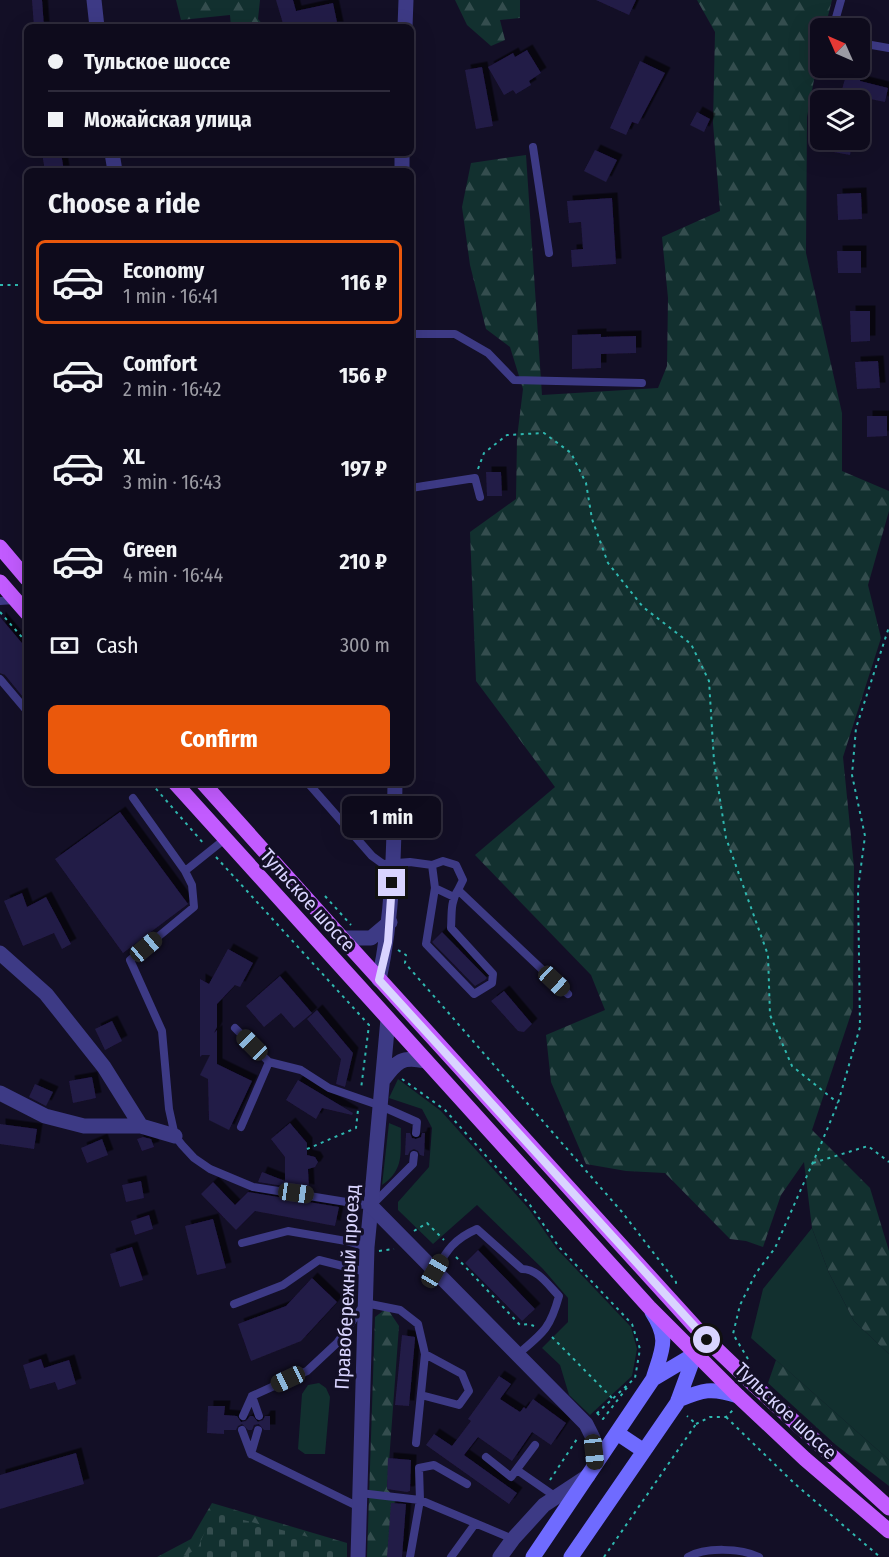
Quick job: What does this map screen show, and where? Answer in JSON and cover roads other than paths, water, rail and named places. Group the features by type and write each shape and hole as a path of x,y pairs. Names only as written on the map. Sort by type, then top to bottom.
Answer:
{"main road":[{"path":"0,547 24,575"},
{"path":"0,582 8,601 24,612"},
{"name":"Тульское шоссе","path":"178,786 649,1307 805,1459 889,1531"},
{"name":"Тульское шоссе","path":"206,786 707,1340 889,1508"},
{"path":"532,1557 653,1379 664,1343 659,1323 649,1307"},
{"path":"653,1379 695,1354 707,1340"},
{"path":"571,1557 678,1400 695,1354"},
{"path":"678,1400 696,1393 718,1389 740,1398"},
{"path":"617,1433 644,1451"}],"street":[{"path":"94,0 97,24"},
{"path":"405,24 406,0"},
{"path":"379,980 394,864 395,786"},
{"path":"342,938 371,939 385,932"},
{"path":"0,953 46,994 104,1067 141,1126"},
{"name":"Правобережный проезд","path":"358,1557 367,1250 388,1020"},
{"path":"383,1080 402,1060 411,1058 425,1061"},
{"path":"0,1093 45,1116 84,1126 141,1126 175,1136"},
{"path":"370,1206 586,1424 593,1438 592,1470 544,1505 500,1557"}],"lane":[{"path":"836,18 841,0"},
{"path":"870,45 889,48"},
{"path":"533,147 549,254"},
{"path":"414,334 455,334 488,353 514,380 642,383"},
{"path":"414,488 475,478 480,497"},
{"path":"0,679 24,707"},
{"path":"311,786 372,856 383,864 410,862 432,866 443,861 456,865 463,880 456,894 451,928 493,974 492,983 474,994 426,944 435,888 432,866"},
{"path":"133,798 185,871 192,885 194,907 130,960 162,1031 169,1109 175,1136 194,1158 232,1180 253,1187 370,1206 413,1164 414,1155"},
{"path":"185,871 225,839"},
{"path":"435,888 456,894 568,994"},
{"path":"235,1028 269,1062 301,1071 329,1088 381,1106 417,1122 416,1133"},
{"path":"241,1127 269,1062"},
{"path":"435,1271 449,1246 477,1228 522,1269 531,1269 559,1296 546,1331 518,1354"},
{"path":"242,1243 288,1230 346,1241 367,1250"},
{"path":"234,1304 284,1285 319,1260 366,1272"},
{"path":"243,1416 252,1396 307,1371 337,1343 365,1303 400,1310 418,1324 426,1354 416,1443"},
{"path":"421,1395 459,1405 469,1391 462,1374 426,1354"},
{"path":"252,1396 259,1416"},
{"path":"242,1430 251,1454 360,1500 420,1500 513,1539"},
{"path":"251,1454 258,1430"},
{"path":"486,1457 512,1477 535,1445"},
{"path":"410,1557 420,1500 419,1468 434,1465 467,1484"},
{"path":"517,1470 556,1497"},
{"path":"451,1557 475,1524"},
{"path":"688,1557 697,1552 730,1550 747,1551 759,1557"}]}
